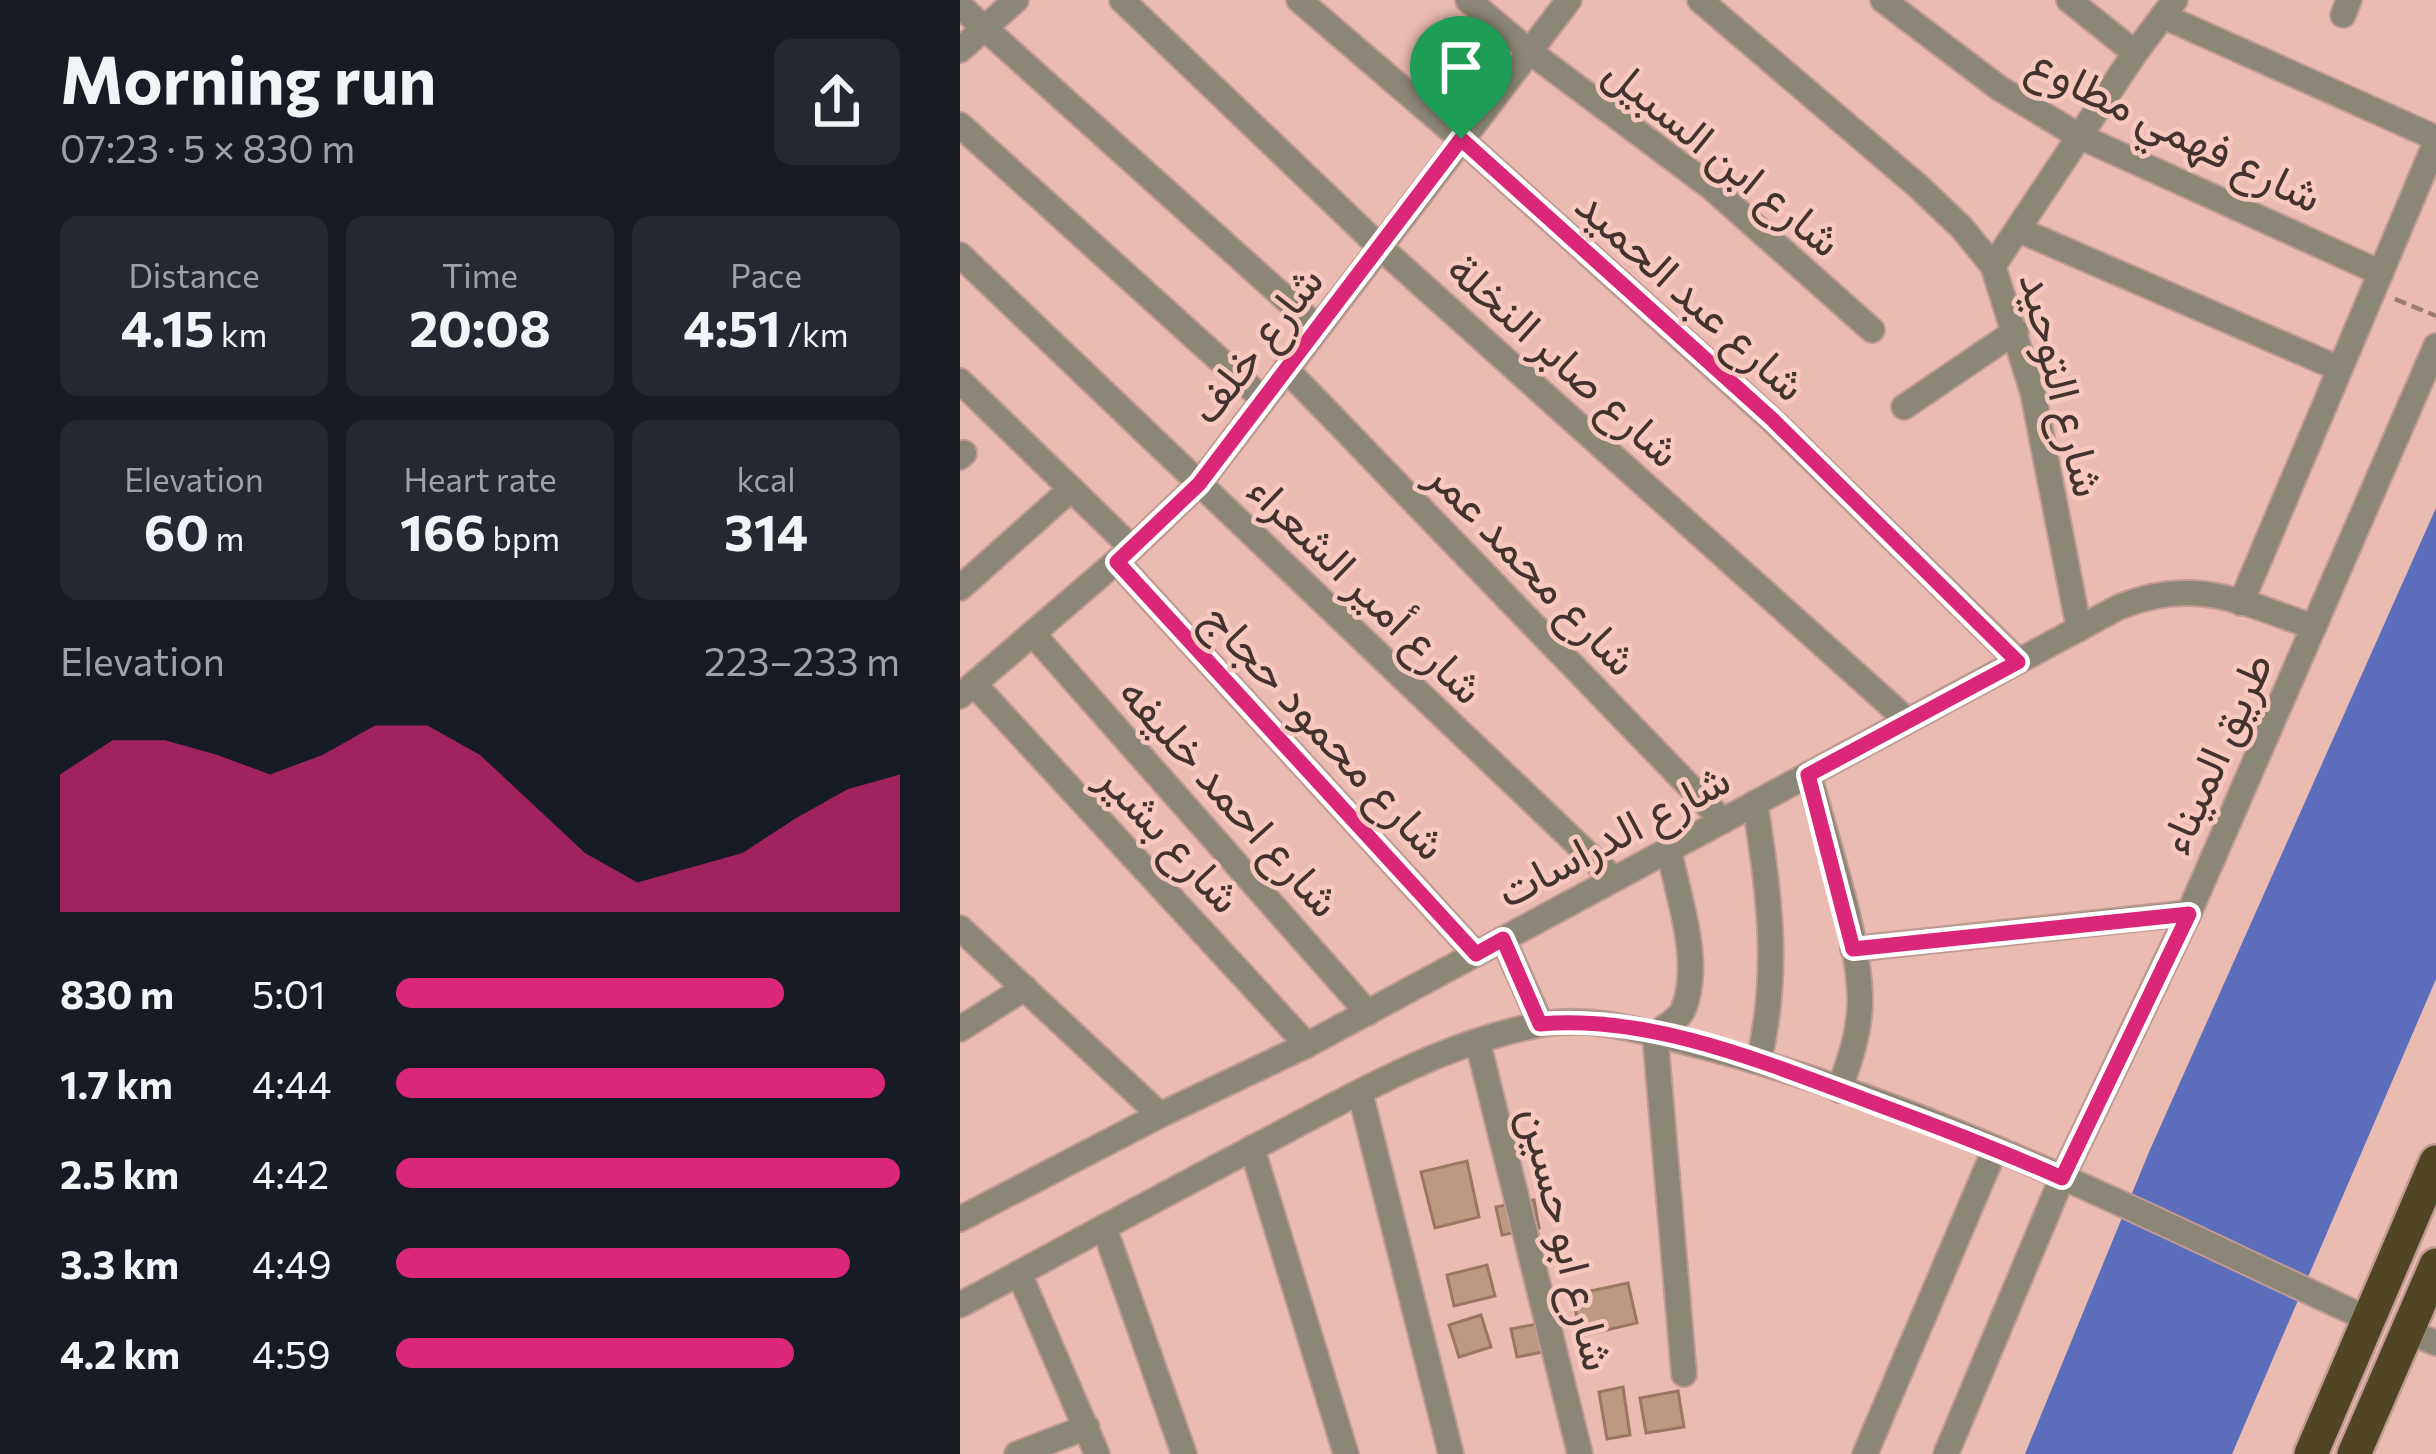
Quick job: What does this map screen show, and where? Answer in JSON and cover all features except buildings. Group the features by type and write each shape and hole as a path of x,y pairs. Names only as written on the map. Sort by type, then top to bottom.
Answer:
{"highway":[{"path":"2311,1454 2436,1162"},
{"path":"2354,1454 2421,1337 2436,1265"}],"street":[{"path":"960,50 1016,0"},
{"name":"شارع صابر النخلة","path":"1122,0 1381,248 1908,721"},
{"name":"شارع عبد الحميد","path":"1299,0 1772,419 2018,662"},
{"name":"شارع ابن السبيل","path":"1468,0 1712,188 1872,330"},
{"name":"شارع خلف","path":"967,690 1199,484 1569,0"},
{"name":"شارع التوحيد","path":"1700,0 1919,187 1993,266 2033,393 2079,629"},
{"name":"شارع فهمي مطاوع","path":"1883,0 1999,88 2079,136 2377,281"},
{"path":"2069,0 2135,53"},
{"path":"960,6 1317,327"},
{"path":"1993,266 2169,8 2436,140 2242,603"},
{"path":"960,125 1263,400"},
{"path":"2019,230 2340,369"},
{"name":"شارع أمير الشعراء","path":"960,255 1614,879"},
{"path":"1904,407 2016,331"},
{"name":"طريق الميناء","path":"1946,1454 2062,1178 2189,914 2436,346"},
{"name":"شارع محمد عمر","path":"1286,369 1723,821"},
{"name":"شارع محمود حجاج","path":"960,381 1071,489 1476,954"},
{"path":"960,587 1071,489"},
{"name":"شارع الدراسات","path":"960,1219 1307,1045 2152,593 2188,590 2314,628"},
{"name":"شارع احمد خليفه","path":"1033,634 1368,1012"},
{"name":"شارع بشير","path":"967,690 1307,1045"},
{"path":"1808,775 1853,949 1860,1000 1855,1046 1840,1090"},
{"path":"1755,803 1772,910 1773,954 1771,1010 1759,1060"},
{"path":"1655,1034 1682,1014 1689,984 1690,959 1669,850"},
{"path":"1853,949 2189,914"},
{"path":"960,928 1160,1115"},
{"path":"1503,939 1540,1024"},
{"path":"960,1029 1025,988"},
{"path":"960,1305 1360,1091 1478,1043 1540,1024 1581,1021 1631,1026 1759,1060 1995,1148 2368,1319"},
{"path":"1655,1034 1684,1374"},
{"name":"شارع ابو حسين","path":"1478,1043 1580,1454"},
{"path":"1360,1091 1451,1454"},
{"path":"1252,1148 1346,1454"},
{"path":"1865,1454 1995,1148"},
{"path":"1104,1227 1184,1454"},
{"path":"1019,1273 1097,1454"},
{"path":"1017,1454 1087,1427"}],"path":[{"path":"2377,281 2436,316"}],"water":[{"path":"2436,508 2436,979 2232,1454 2025,1454 2149,1152"}],"route":[{"path":"1461,139 1772,419 2018,662 1808,775 1853,949 2189,914 2062,1178 1995,1148 1759,1060 1631,1026 1581,1021 1540,1024 1503,939 1476,954 1117,562 1199,484 1461,139"}]}
